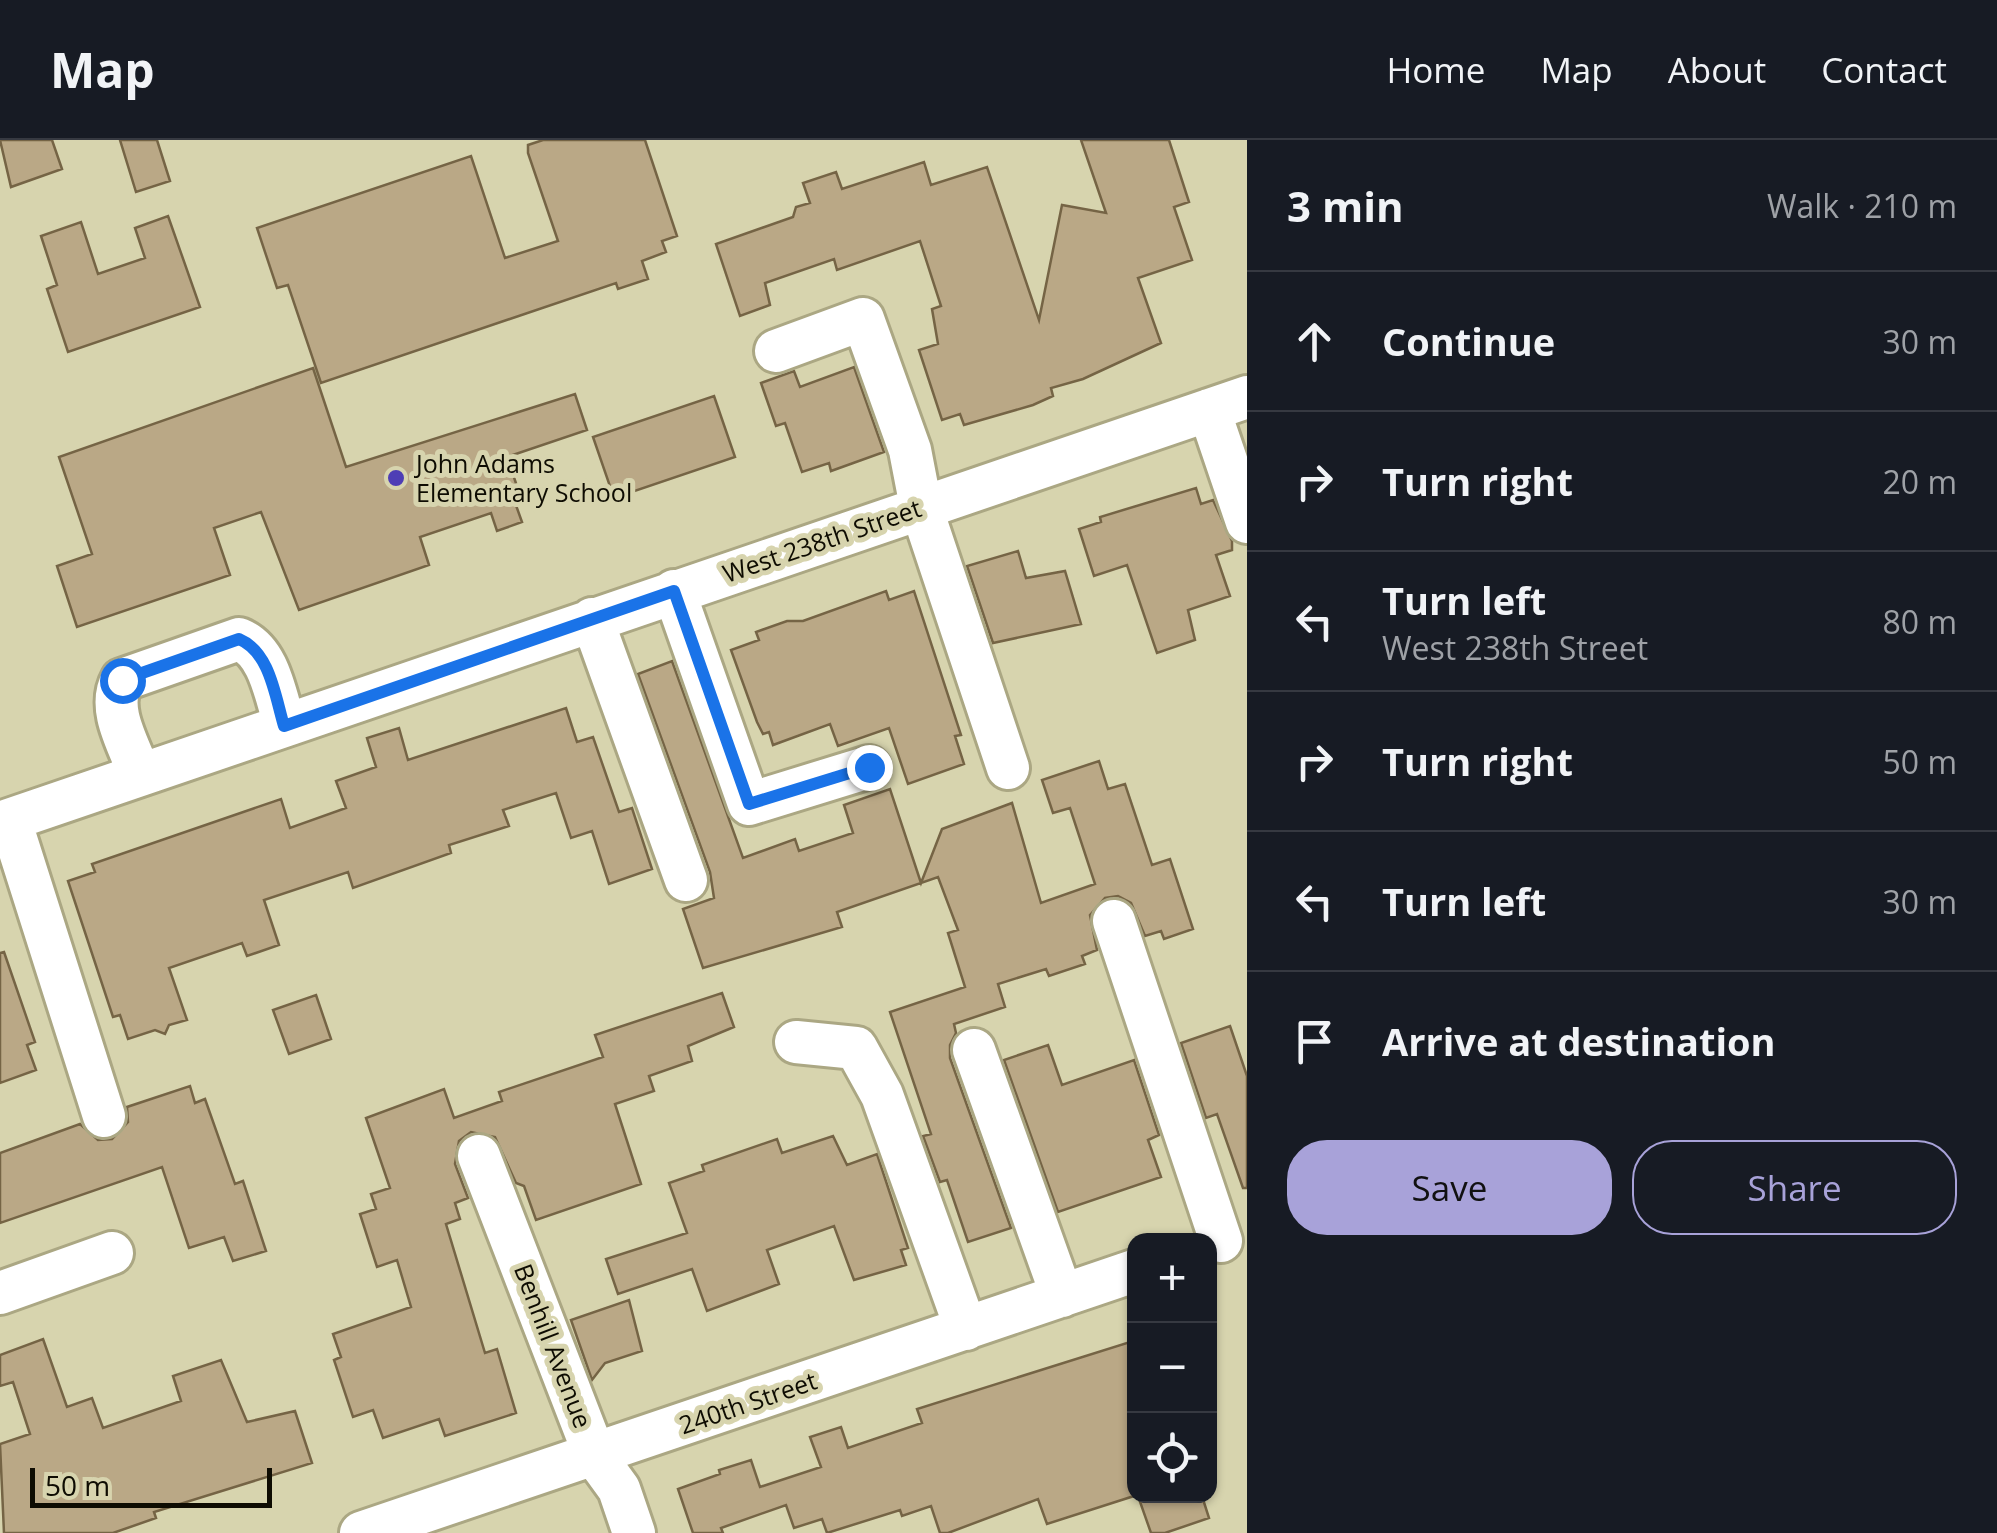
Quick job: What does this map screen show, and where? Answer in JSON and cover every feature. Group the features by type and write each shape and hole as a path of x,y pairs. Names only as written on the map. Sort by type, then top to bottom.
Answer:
{"street":[{"path":"776,350 863,319 910,450 922,507 1008,768"},
{"path":"1228,404 1247,522"},
{"name":"West 238th Street","path":"5,822 1228,404"},
{"path":"674,591 749,804 869,767"},
{"path":"592,619 686,880"},
{"path":"140,775 116,709 114,696 122,680 239,639 251,644 262,658 284,726"},
{"path":"5,822 104,1116"},
{"path":"1114,921 1226,1239"},
{"path":"796,1042 856,1048 882,1095 966,1328"},
{"path":"974,1050 1062,1296"},
{"name":"Benhill Avenue","path":"479,1156 596,1456 618,1488 634,1533"},
{"path":"0,1292 112,1254"},
{"name":"240th Street","path":"361,1533 1127,1273"}],"building":[{"path":"0,140 52,140 62,169 11,187"},
{"path":"120,140 157,140 170,181 136,192"},
{"path":"543,140 645,140 677,236 662,241 666,252 642,261 648,279 618,289 616,283 321,383 288,285 277,288 257,228 471,156 505,258 558,241 528,153 528,145"},
{"path":"1081,140 1169,140 1189,202 1174,207 1192,260 1138,278 1161,343 1083,379 1051,388 1053,396 1033,405 964,425 960,414 942,420 919,350 938,344 932,309 941,306 920,241 837,270 834,259 765,283 770,305 740,316 716,244 793,217 796,207 810,203 803,183 836,172 842,189 924,162 931,185 987,167 1039,320 1062,205 1106,213"},
{"path":"168,216 200,307 68,352 47,289 57,285 41,236 81,222 98,274 145,258 135,228"},
{"path":"854,367 884,452 831,471 829,463 802,472 785,423 776,426 761,383 794,371 800,387"},
{"path":"313,368 346,467 575,394 587,430 507,457 520,495 513,497 522,522 497,531 491,513 420,537 429,565 299,610 261,512 214,528 230,575 77,627 57,566 92,554 59,457"},
{"path":"714,396 735,457 614,498 593,437"},
{"path":"1196,488 1201,504 1213,500 1232,541 1232,550 1216,555 1230,596 1188,610 1195,640 1157,653 1127,565 1094,576 1079,529 1101,522 1100,517"},
{"path":"1018,551 1026,578 1065,571 1081,624 993,643 967,566"},
{"path":"886,591 889,600 914,591 961,735 955,736 964,764 908,784 889,728 838,746 830,724 773,745 769,732 763,734 757,722 731,650 759,640 756,632 787,621 803,621"},
{"path":"672,661 743,858 795,839 799,851 853,833 844,805 890,789 921,883 837,912 842,927 703,968 683,909 714,898 710,872 638,674"},
{"path":"566,708 577,742 593,737 619,812 632,808 652,869 609,884 592,831 571,838 556,793 503,810 509,826 449,845 451,853 353,888 348,872 264,900 279,945 247,956 242,943 169,968 187,1020 169,1025 165,1034 155,1030 128,1039 120,1015 113,1017 68,881 95,872 92,864 281,799 290,828 346,808 336,781 376,767 367,738 399,728 408,760"},
{"path":"1099,761 1108,789 1125,784 1152,865 1170,859 1193,929 1164,939 1161,931 1145,936 1131,903 1118,896 1105,898 1090,915 1097,950 1082,956 1085,964 1049,976 1046,969 998,984 1005,1007 954,1024 956,1033 950,1045 950,1058 1011,1228 968,1242 947,1180 940,1182 923,1136 931,1134 890,1012 965,987 948,933 958,930 938,877 921,883 942,829 1012,803 1041,903 1095,884 1070,808 1053,813 1042,780"},
{"path":"4,952 35,1042 27,1045 36,1070 0,1083 0,953"},
{"path":"722,993 734,1027 688,1046 692,1061 649,1076 654,1091 615,1104 641,1184 536,1220 524,1186 516,1183 495,1137 471,1132 459,1141 455,1164 468,1198 455,1203 460,1219 446,1224 485,1353 497,1349 516,1413 445,1436 439,1419 383,1438 373,1410 353,1417 334,1360 341,1357 333,1334 411,1307 397,1260 377,1267 360,1214 376,1209 371,1194 390,1188 366,1118 444,1089 454,1118 502,1101 499,1092 603,1057 595,1035"},
{"path":"316,995 331,1039 289,1054 273,1010"},
{"path":"1230,1026 1247,1076 1247,1188 1243,1188 1217,1114 1206,1118 1181,1043"},
{"path":"1048,1045 1062,1085 1134,1060 1159,1135 1148,1140 1161,1177 1058,1212 1004,1060"},
{"path":"190,1086 195,1103 205,1099 235,1184 243,1181 266,1251 233,1261 224,1237 189,1248 162,1167 0,1223 0,1153 80,1124 98,1140 112,1139 128,1122 127,1107"},
{"path":"833,1136 847,1165 877,1154 908,1248 901,1250 906,1265 854,1280 834,1226 767,1250 779,1284 707,1311 692,1269 618,1294 606,1259 687,1233 669,1183 704,1171 702,1165 777,1139 782,1153"},
{"path":"629,1300 642,1351 605,1363 592,1380 571,1320"},
{"path":"43,1339 67,1407 92,1398 103,1428 181,1401 173,1376 221,1360 247,1422 295,1411 312,1463 154,1512 156,1518 113,1533 4,1533 0,1444 30,1434 13,1382 0,1386 0,1355"},
{"path":"1127,1343 1127,1498 1047,1524 1038,1499 948,1533 940,1533 931,1506 902,1516 900,1510 827,1533 822,1519 794,1528 786,1505 721,1528 723,1533 693,1533 678,1489 751,1460 760,1487 821,1467 810,1437 841,1427 848,1448 922,1423 917,1409"},
{"path":"1140,1503 1204,1503 1209,1518 1165,1533 1151,1533"}],"place":[{"name":"John Adams Elementary School","path":"396,478"}],"route":[{"path":"122,680 239,639 251,644 262,658 284,726 674,591 749,804 869,767"}]}
